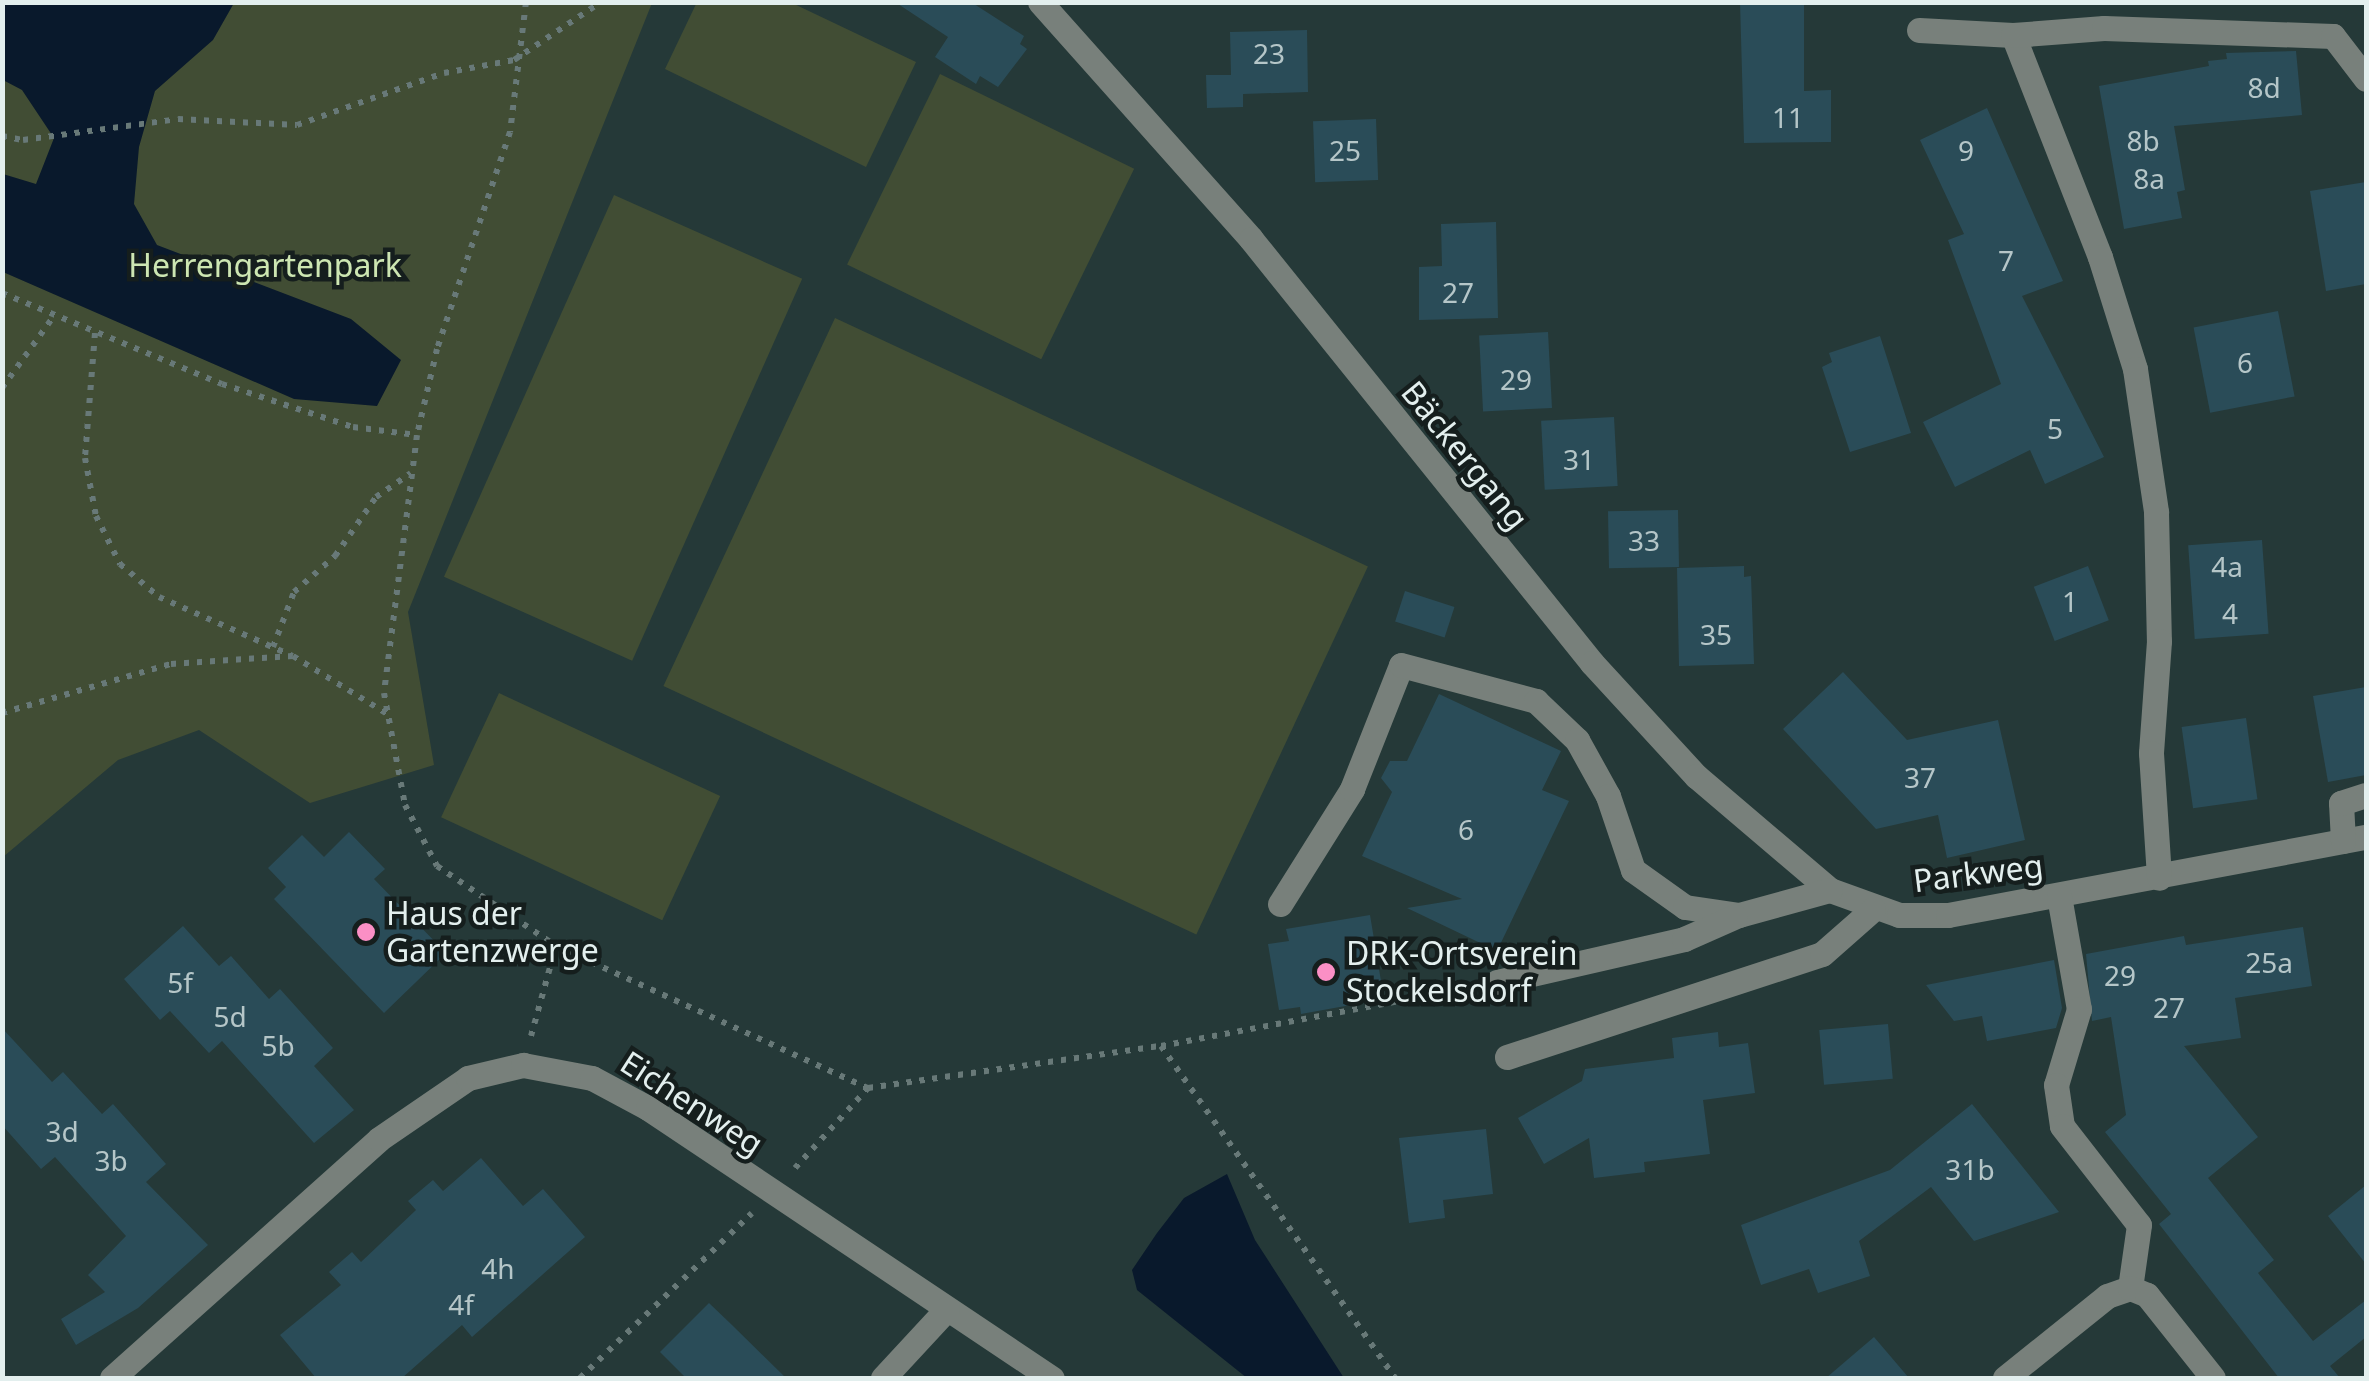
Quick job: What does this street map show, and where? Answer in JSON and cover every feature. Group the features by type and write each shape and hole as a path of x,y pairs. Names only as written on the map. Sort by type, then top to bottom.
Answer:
{"street":[{"name":"Bäckergang","path":"1040,2 1251,239 1592,663 1709,788 1830,890 1873,909"},
{"path":"1919,30 2014,35 2104,28 2334,36 2366,79"},
{"path":"2014,35 2100,257 2135,369 2156,512 2158,642 2151,753 2159,878"},
{"path":"1280,904 1352,789 1401,665 1536,701 1578,740 1608,796 1633,870 1685,907 1739,915"},
{"path":"2355,839 2342,803 2366,795"},
{"name":"Parkweg","path":"1506,1057 1822,954 1873,909 1948,915 2355,839"},
{"path":"1498,982 1684,939 1739,915 1830,890"},
{"path":"2059,896 2079,1008 2056,1085 2062,1126 2139,1225 2130,1288"},
{"name":"Eichenweg","path":"112,1378 380,1138 468,1078 523,1065 592,1078 648,1108 771,1194 1052,1378"},
{"path":"2005,1378 2107,1296 2130,1288 2147,1295 2213,1378"},
{"path":"883,1378 947,1308"}],"path":[{"path":"526,2 514,60 510,132 436,349 416,435 384,693 392,717 405,805 437,866 556,946 868,1088 1161,1046 1498,982"},
{"path":"2,136 23,140 178,118 297,125 444,73 514,60 601,2"},
{"path":"2,293 96,332 353,426 416,435"},
{"path":"2,388 55,315"},
{"path":"96,332 84,458 96,516 120,564 159,597 293,656 392,717"},
{"path":"273,647 294,592 335,556 376,497 412,472"},
{"path":"2,712 171,664 293,656"},
{"path":"523,1065 556,946"},
{"path":"1161,1046 1395,1378"},
{"path":"580,1378 771,1194 868,1088"}],"green space":[{"path":"697,2 792,3 916,62 866,167 665,69"},
{"name":"Herrengartenpark","path":"3,3 652,3 408,612 434,765 310,803 199,730 118,760 3,857"},
{"path":"940,74 1134,169 1041,359 847,265"},
{"path":"614,195 802,279 632,661 444,577"},
{"path":"835,318 1368,566 1196,934 663,686"},
{"path":"499,693 720,796 662,920 441,817"}],"water":[{"path":"3,2 234,3 213,40 155,91 139,147 134,204 157,245 351,319 401,360 377,406 294,399 3,272 3,174 36,184 54,138 22,90 3,80"},
{"path":"1227,1174 1255,1240 1344,1378 1247,1378 1137,1290 1132,1270 1184,1198"}],"building":[{"path":"895,2 971,2 1024,36 1020,44 1027,49 998,87 980,76 976,84 935,57 948,37"},
{"path":"1740,2 1804,2 1804,91 1831,90 1831,142 1744,143"},
{"path":"1307,30 1308,92 1243,94 1243,107 1207,108 1206,75 1231,75 1230,32"},
{"path":"2296,51 2302,115 2174,126 2185,190 2177,192 2182,218 2124,229 2099,86 2209,66 2208,61 2227,59 2226,53"},
{"path":"1987,108 2063,281 2022,296 2104,457 2045,484 2030,450 1955,487 1923,422 2001,384 1948,240 1964,234 1920,140"},
{"path":"1376,119 1378,180 1315,182 1313,121"},
{"path":"2366,182 2366,284 2326,291 2310,191"},
{"path":"1496,222 1498,318 1419,320 1419,267 1442,266 1441,224"},
{"path":"2278,311 2295,396 2210,413 2194,327"},
{"path":"1548,332 1552,408 1483,412 1479,336"},
{"path":"1880,336 1911,433 1850,452 1822,367 1832,362 1829,353"},
{"path":"1614,417 1618,486 1545,490 1541,421"},
{"path":"1678,510 1679,567 1609,568 1608,511"},
{"path":"2262,540 2269,634 2195,639 2188,545"},
{"path":"1744,566 1744,577 1751,576 1754,664 1679,666 1677,568"},
{"path":"2088,566 2109,620 2055,641 2034,587"},
{"path":"1405,591 1454,607 1445,638 1395,621"},
{"path":"1843,672 1907,740 1998,720 2025,840 1947,858 1938,815 1876,829 1783,729"},
{"path":"2366,687 2366,775 2328,782 2313,696"},
{"path":"1439,694 1561,751 1542,790 1569,801 1497,951 1407,908 1462,899 1362,856 1392,792 1381,778 1390,761 1407,761"},
{"path":"2246,718 2257,799 2193,808 2182,727"},
{"name":"Haus der Gartenzwerge","path":"349,832 385,869 374,879 446,953 384,1013 274,899 286,887 268,868 302,835 324,857"},
{"name":"DRK-Ortsverein Stockelsdorf","path":"1370,915 1384,999 1301,1014 1300,1007 1279,1010 1268,944 1289,941 1286,929"},
{"path":"183,926 219,966 231,956 269,999 280,989 333,1048 314,1066 354,1110 314,1143 222,1041 209,1053 170,1011 160,1020 124,979"},
{"path":"2303,927 2312,986 2235,998 2241,1038 2184,1046 2258,1137 2208,1178 2274,1260 2258,1273 2313,1341 2366,1300 2366,1337 2330,1366 2340,1378 2279,1378 2159,1224 2171,1214 2105,1132 2126,1115 2111,1017 2092,1021 2086,954 2184,936 2186,945"},
{"path":"2054,960 2062,1008 2056,1028 1987,1041 1982,1016 1954,1021 1926,985"},
{"path":"1888,1024 1893,1079 1824,1085 1819,1030"},
{"path":"2,1028 52,1082 63,1072 102,1114 113,1104 166,1164 146,1182 208,1245 138,1308 76,1345 61,1319 105,1292 88,1275 126,1236 55,1157 41,1169 2,1125"},
{"path":"1718,1032 1719,1047 1748,1043 1755,1093 1703,1100 1710,1154 1644,1162 1645,1172 1594,1178 1589,1138 1544,1164 1518,1118 1582,1081 1585,1069 1674,1058 1672,1038"},
{"path":"1972,1104 2059,1212 1974,1241 1931,1187 1859,1241 1870,1276 1818,1293 1809,1269 1761,1285 1741,1225 1890,1170"},
{"path":"1486,1129 1493,1194 1443,1200 1445,1218 1409,1223 1399,1138"},
{"path":"481,1158 523,1206 543,1189 585,1237 472,1337 462,1325 402,1378 316,1378 280,1335 341,1285 329,1272 352,1252 361,1262 416,1210 408,1201 433,1180 443,1191"},
{"path":"2366,1185 2366,1264 2328,1216"},
{"path":"709,1303 786,1378 686,1378 660,1352"},
{"path":"1874,1337 1909,1378 1826,1378"}],"place":[{"name":"Haus der Gartenzwerge","path":"366,932"},
{"name":"DRK-Ortsverein Stockelsdorf","path":"1326,972"}]}
